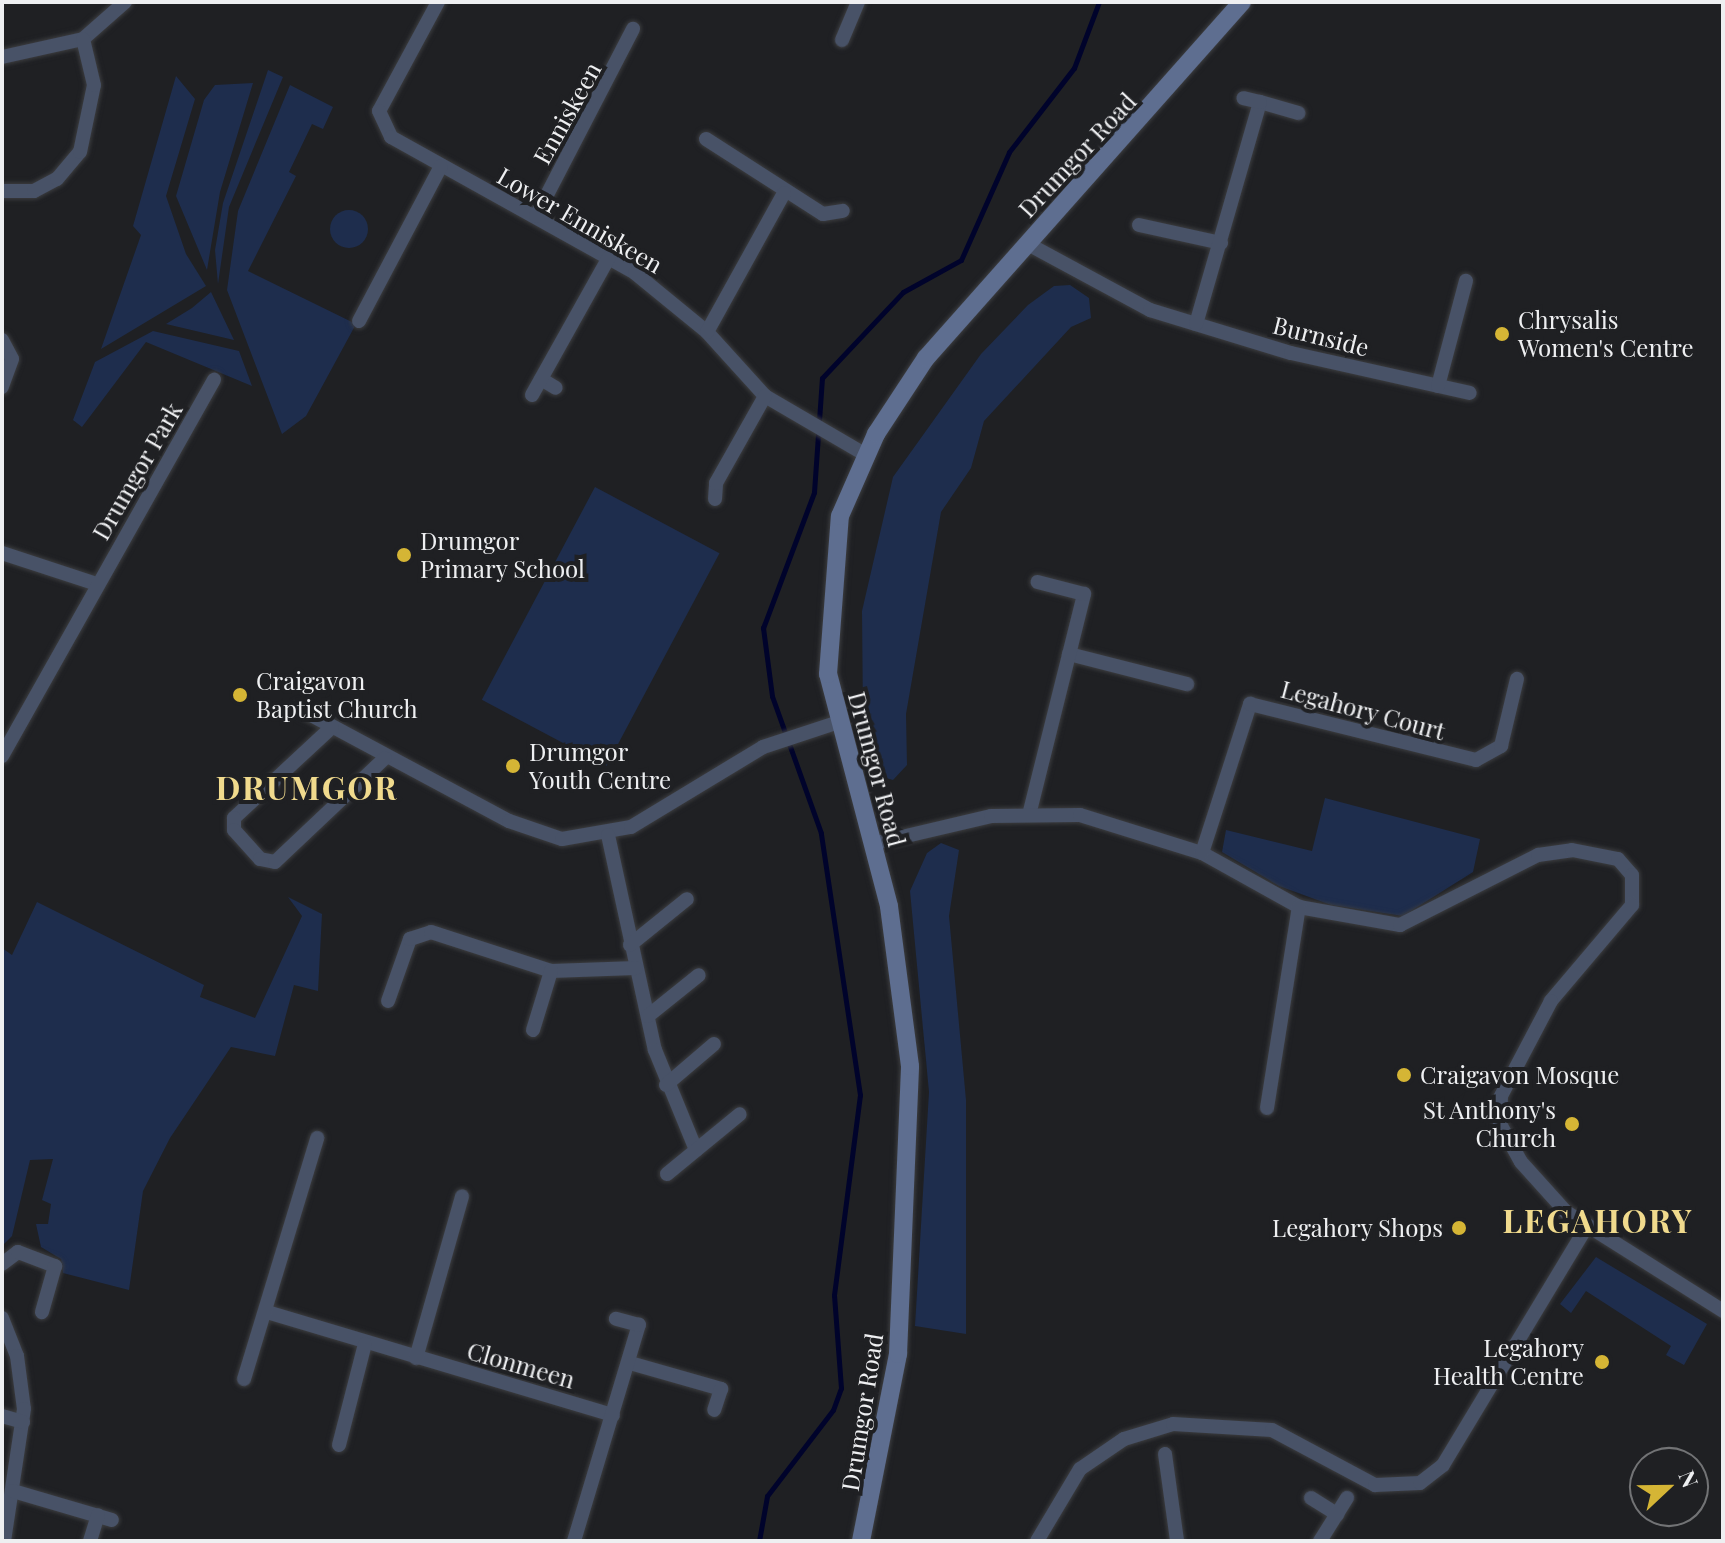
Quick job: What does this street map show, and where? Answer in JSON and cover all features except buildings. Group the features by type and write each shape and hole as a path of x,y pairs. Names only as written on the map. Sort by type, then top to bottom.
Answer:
{"street":[{"path":"2,57 83,39 125,2"},
{"path":"379,121 438,2"},
{"path":"842,40 858,2"},
{"name":"Drumgor Road","path":"861,1541 898,1354 911,1158 902,984 872,844 836,723 828,674 832,569 840,516 866,455 926,358 1242,2"},
{"name":"Enniskeen","path":"536,216 633,29"},
{"path":"2,191 34,191 57,179 80,152 94,85 83,39"},
{"path":"1243,98 1298,113"},
{"path":"1196,324 1260,102"},
{"name":"Lower Enniskeen","path":"363,117 379,121 391,137 609,257 707,332 765,396 866,455"},
{"path":"706,139 784,193 823,214 843,211"},
{"path":"359,321 441,166"},
{"path":"707,332 784,193"},
{"path":"1139,225 1221,243"},
{"name":"Burnside","path":"1028,244 1109,293 1196,324 1470,393"},
{"path":"532,395 609,257"},
{"path":"1438,386 1466,281"},
{"path":"2,340 12,359 2,387"},
{"path":"541,379 556,388"},
{"name":"Drumgor Park","path":"2,756 214,380"},
{"path":"715,499 716,483 765,396"},
{"path":"2,553 97,584"},
{"path":"1030,811 1084,594 1038,582"},
{"path":"1069,654 1187,684"},
{"name":"Legahory Court","path":"1202,853 1250,704 1476,760 1501,746 1517,679"},
{"path":"300,709 385,758 536,832 608,835 658,813 763,747 788,736 836,723"},
{"path":"332,727 234,818 234,830 260,859 275,862 385,758"},
{"path":"872,844 1030,811 1118,822 1202,853 1299,907 1400,925 1538,855 1587,851 1627,866 1635,886 1632,905 1569,973 1499,1110 1521,1162 1566,1212 1723,1311"},
{"path":"608,835 630,945 666,1085 696,1150"},
{"path":"630,945 687,899"},
{"path":"1267,1108 1299,907"},
{"path":"388,1001 410,939 431,932 551,971 636,968"},
{"path":"533,1030 551,971"},
{"path":"648,1016 699,975"},
{"path":"666,1085 714,1044"},
{"path":"667,1174 740,1114"},
{"path":"244,1379 267,1312 317,1138"},
{"path":"416,1358 462,1196"},
{"path":"1037,1541 1080,1469 1124,1439 1173,1424 1272,1430 1391,1490 1420,1483 1443,1465 1588,1225"},
{"path":"2,1264 18,1252 55,1266 42,1312"},
{"name":"Clonmeen","path":"267,1312 365,1344 613,1415"},
{"path":"2,1318 17,1356 23,1422 4,1541"},
{"path":"574,1541 639,1325 616,1319"},
{"path":"339,1445 365,1344"},
{"path":"630,1363 721,1389 714,1410"},
{"path":"2,1416 23,1422"},
{"path":"1165,1454 1177,1541"},
{"path":"13,1491 105,1517 90,1541"},
{"path":"1311,1498 1337,1514"},
{"path":"1320,1541 1347,1498"}],"shaded area":[{"path":"268,70 283,77 229,207 218,284 215,250 223,203"},
{"path":"176,76 195,99 166,196 186,254 206,286 101,349 141,235 133,226"},
{"path":"253,83 220,192 207,270 176,196 204,100 215,85"},
{"path":"290,85 333,107 323,129 312,124 289,172 296,176 248,271 356,324 306,416 282,434 227,290 238,211"},
{"path":"349,210 363,215 368,229 363,243 349,248 335,243 330,229 335,215"},
{"path":"1070,285 1089,298 1091,318 1071,327 984,421 971,468 941,512 906,714 907,765 893,780 876,775 863,718 862,611 893,477 981,354 1028,305 1054,286"},
{"path":"211,292 234,340 166,324 192,308"},
{"path":"153,331 239,351 252,386 146,342 82,427 73,420 95,362"},
{"path":"595,487 719,553 606,766 482,700"},
{"path":"1325,798 1480,839 1473,872 1403,916 1331,905 1279,886 1222,852 1226,830 1312,851"},
{"path":"941,843 959,850 949,916 966,1100 966,1334 915,1326 929,1092 910,891 927,853"},
{"path":"288,897 322,914 318,991 294,985 275,1056 231,1047 170,1138 143,1191 129,1290 63,1273 61,1259 41,1247 36,1224 48,1224 51,1204 42,1200 53,1159 30,1160 12,1236 2,1246 2,948 12,955 37,902 204,985 200,997 255,1018 302,916"},
{"path":"1596,1257 1707,1324 1684,1365 1666,1355 1671,1346 1586,1291 1571,1313 1560,1304"}],"waterway":[{"path":"759,1541 767,1496 833,1410 841,1388 834,1295 860,1095 821,833 772,696 763,628 814,492 822,378 903,292 961,260 1009,152 1074,68 1099,2"}],"place":[{"name":"Chrysalis Women's Centre","path":"1502,334"},
{"name":"Drumgor Primary School","path":"404,555"},
{"name":"Craigavon Baptist Church","path":"240,695"},
{"name":"Drumgor Youth Centre","path":"513,766"},
{"name":"Craigavon Mosque","path":"1404,1075"},
{"name":"St Anthony's Church","path":"1572,1124"},
{"name":"Legahory Shops","path":"1459,1228"},
{"name":"Legahory Health Centre","path":"1602,1362"}],"district":[{"name":"DRUMGOR","path":"307,787"},
{"name":"LEGAHORY","path":"1598,1220"}]}
